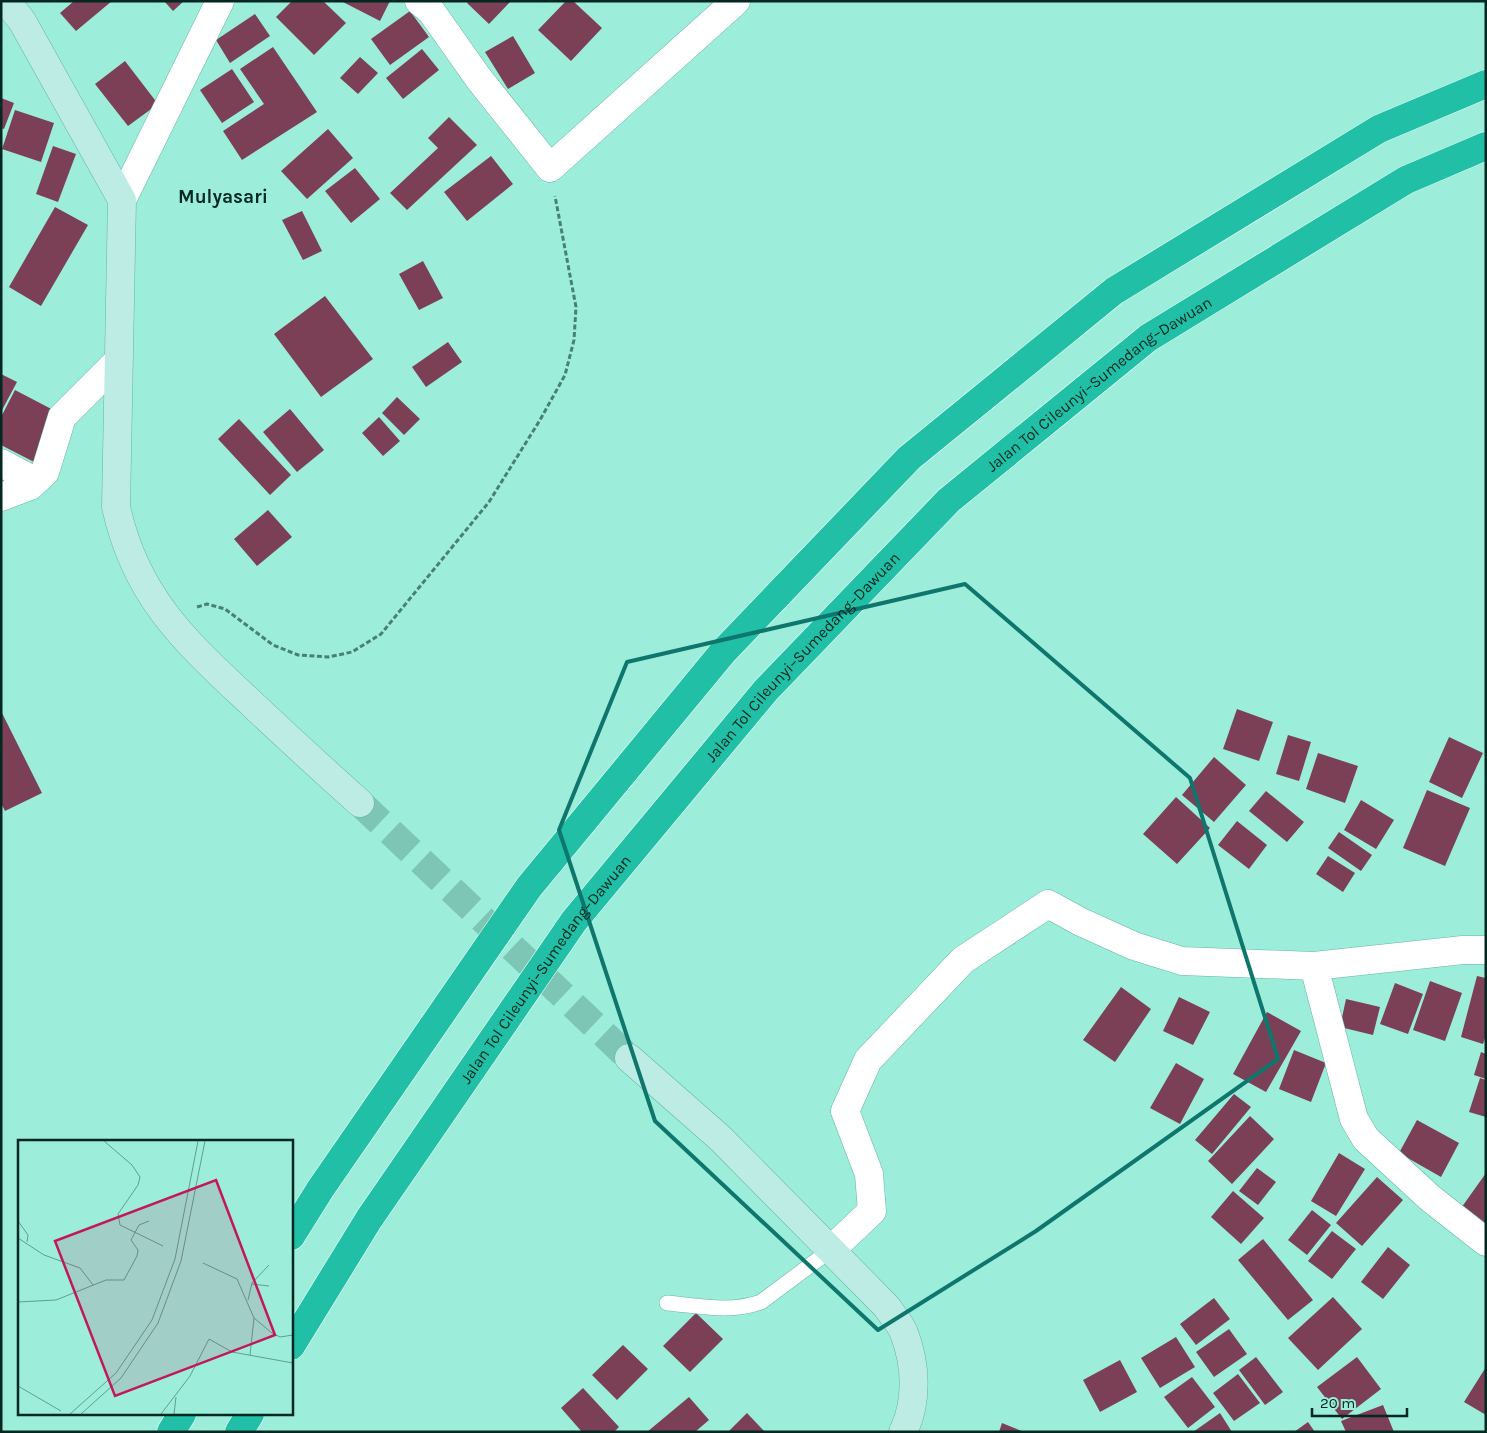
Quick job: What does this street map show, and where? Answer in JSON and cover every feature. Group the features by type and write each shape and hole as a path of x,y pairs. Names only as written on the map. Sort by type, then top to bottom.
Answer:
{"highway":[{"path":"292,1234 321,1188 529,887 723,652 909,458 1114,291 1380,129 1486,84"},
{"name":"Jalan Tol Cileunyi–Sumedang–Dawuan","path":"292,1344 369,1219 574,921 766,690 949,500 1148,338 1406,180 1486,146"},
{"path":"171,1432 181,1416"},
{"path":"239,1432 249,1416"}],"main road":[{"path":"6,1 22,22 122,200 116,507 122,537 134,568 165,617 201,656 360,803"},
{"path":"629,1058 720,1138 832,1249 887,1308 904,1331 912,1360 914,1390 908,1423 904,1432"}],"street":[{"path":"122,200 220,1"},
{"path":"419,1 431,11 479,79 550,168 736,1"},
{"path":"1,497 36,481 48,465 59,423 66,411 118,361"},
{"path":"1,463 36,481"},
{"path":"832,1249 872,1211 869,1174 845,1111 868,1060 963,960 1048,904 1081,922 1166,957 1193,962 1314,966 1463,950 1486,950"},
{"path":"1314,966 1354,1119 1366,1139 1430,1198 1486,1242"}],"lane":[{"path":"667,1303 735,1309 751,1306 761,1302 832,1249"}],"path":[{"path":"165,617 207,604 225,609 273,645 298,655 328,657 352,652 381,634 489,502 540,420 565,375 574,340 576,307 550,168"}],"highlighted area":[{"path":"965,584 1190,778 1278,1059 1036,1231 878,1330 655,1121 559,830 627,662"}],"building":[{"path":"74,1 112,1 76,31 60,13"},
{"path":"164,1 184,1 173,11"},
{"path":"292,1 323,1 346,23 314,55 276,17"},
{"path":"341,1 390,1 380,21"},
{"path":"468,1 511,1 489,24 467,3"},
{"path":"566,1 573,1 602,28 571,61 538,30"},
{"path":"410,11 429,37 390,65 371,39"},
{"path":"255,14 270,36 230,63 216,40"},
{"path":"513,36 535,73 508,89 485,52"},
{"path":"273,47 317,112 242,160 223,131 264,104 240,69"},
{"path":"422,49 439,70 403,99 386,78"},
{"path":"360,57 378,73 358,94 340,78"},
{"path":"125,61 158,104 128,126 95,84"},
{"path":"232,69 254,102 222,123 200,90"},
{"path":"1,98 14,103 4,129 1,128"},
{"path":"15,110 54,123 41,162 2,149"},
{"path":"449,117 477,145 407,210 390,193 438,148 428,138"},
{"path":"328,129 353,158 307,199 281,171"},
{"path":"53,146 76,154 58,202 36,194"},
{"path":"491,156 513,184 467,221 444,192"},
{"path":"355,168 380,199 351,223 325,191"},
{"path":"55,207 88,225 41,306 9,287"},
{"path":"302,211 322,251 303,260 282,220"},
{"path":"423,261 443,298 419,310 399,274"},
{"path":"325,296 373,359 321,397 274,334"},
{"path":"448,342 462,362 426,387 412,367"},
{"path":"1,374 17,382 1,412"},
{"path":"15,390 59,413 34,462 1,445 1,417"},
{"path":"397,397 420,419 404,435 382,413"},
{"path":"290,409 324,450 297,472 263,432"},
{"path":"379,417 400,441 383,456 362,433"},
{"path":"239,419 291,475 270,495 218,439"},
{"path":"268,510 292,537 257,566 234,539"},
{"path":"1237,709 1273,722 1259,761 1223,749"},
{"path":"1,711 42,793 5,811 1,803"},
{"path":"1288,735 1311,742 1299,781 1276,774"},
{"path":"1449,737 1483,753 1462,798 1429,782"},
{"path":"1318,753 1358,766 1345,803 1306,789"},
{"path":"1214,757 1246,785 1214,822 1182,795"},
{"path":"1427,790 1470,808 1445,866 1403,848"},
{"path":"1266,791 1304,822 1287,842 1249,811"},
{"path":"1176,797 1210,828 1177,864 1143,834"},
{"path":"1361,800 1394,820 1376,849 1344,830"},
{"path":"1237,821 1267,845 1249,869 1218,845"},
{"path":"1339,832 1372,855 1361,871 1328,848"},
{"path":"1328,856 1355,873 1343,892 1316,874"},
{"path":"1477,976 1486,978 1486,1035 1483,1044 1461,1037"},
{"path":"1430,981 1462,993 1445,1041 1413,1030"},
{"path":"1395,983 1423,994 1408,1034 1380,1024"},
{"path":"1121,987 1151,1009 1115,1062 1083,1040"},
{"path":"1179,997 1210,1012 1193,1045 1163,1031"},
{"path":"1346,999 1380,1007 1373,1035 1340,1027"},
{"path":"1267,1012 1301,1031 1266,1092 1233,1074"},
{"path":"1294,1050 1326,1063 1311,1102 1279,1089"},
{"path":"1481,1052 1486,1054 1486,1079 1474,1075"},
{"path":"1176,1063 1204,1079 1180,1124 1150,1108"},
{"path":"1480,1078 1486,1080 1486,1117 1469,1112"},
{"path":"1234,1094 1251,1107 1212,1154 1195,1140"},
{"path":"1250,1116 1274,1139 1232,1184 1208,1161"},
{"path":"1417,1120 1459,1143 1441,1177 1399,1153"},
{"path":"1339,1153 1365,1169 1336,1216 1311,1201"},
{"path":"1257,1168 1276,1182 1258,1205 1239,1191"},
{"path":"1486,1173 1486,1230 1459,1211"},
{"path":"1377,1177 1403,1200 1362,1246 1336,1223"},
{"path":"1233,1191 1264,1218 1241,1244 1211,1217"},
{"path":"1312,1210 1331,1225 1307,1255 1288,1240"},
{"path":"1332,1231 1356,1249 1332,1279 1308,1261"},
{"path":"1263,1239 1313,1300 1288,1320 1238,1260"},
{"path":"1388,1247 1410,1265 1383,1299 1361,1282"},
{"path":"1333,1297 1362,1329 1318,1370 1288,1338"},
{"path":"1214,1298 1230,1319 1196,1345 1180,1324"},
{"path":"696,1313 723,1339 690,1372 663,1346"},
{"path":"1229,1329 1247,1354 1214,1377 1196,1352"},
{"path":"1176,1337 1195,1367 1160,1388 1141,1358"},
{"path":"623,1345 648,1369 617,1400 592,1375"},
{"path":"1256,1357 1283,1392 1265,1405 1239,1370"},
{"path":"1357,1357 1381,1389 1342,1419 1317,1387"},
{"path":"1120,1360 1137,1392 1100,1412 1083,1380"},
{"path":"1486,1367 1486,1415 1464,1402"},
{"path":"1238,1374 1260,1403 1234,1421 1213,1393"},
{"path":"1192,1377 1215,1407 1188,1428 1164,1397"},
{"path":"583,1388 619,1427 614,1432 582,1432 561,1408"},
{"path":"689,1397 709,1420 695,1432 647,1432"},
{"path":"1383,1405 1394,1432 1346,1432 1341,1421"},
{"path":"747,1413 765,1432 728,1432"},
{"path":"1220,1413 1232,1432 1193,1432"},
{"path":"1308,1422 1315,1432 1294,1432"},
{"path":"1002,1423 1024,1432 999,1432"}],"tunnel":[{"path":"360,803 629,1058"}],"district":[{"name":"Mulyasari","path":"223,196"}]}
